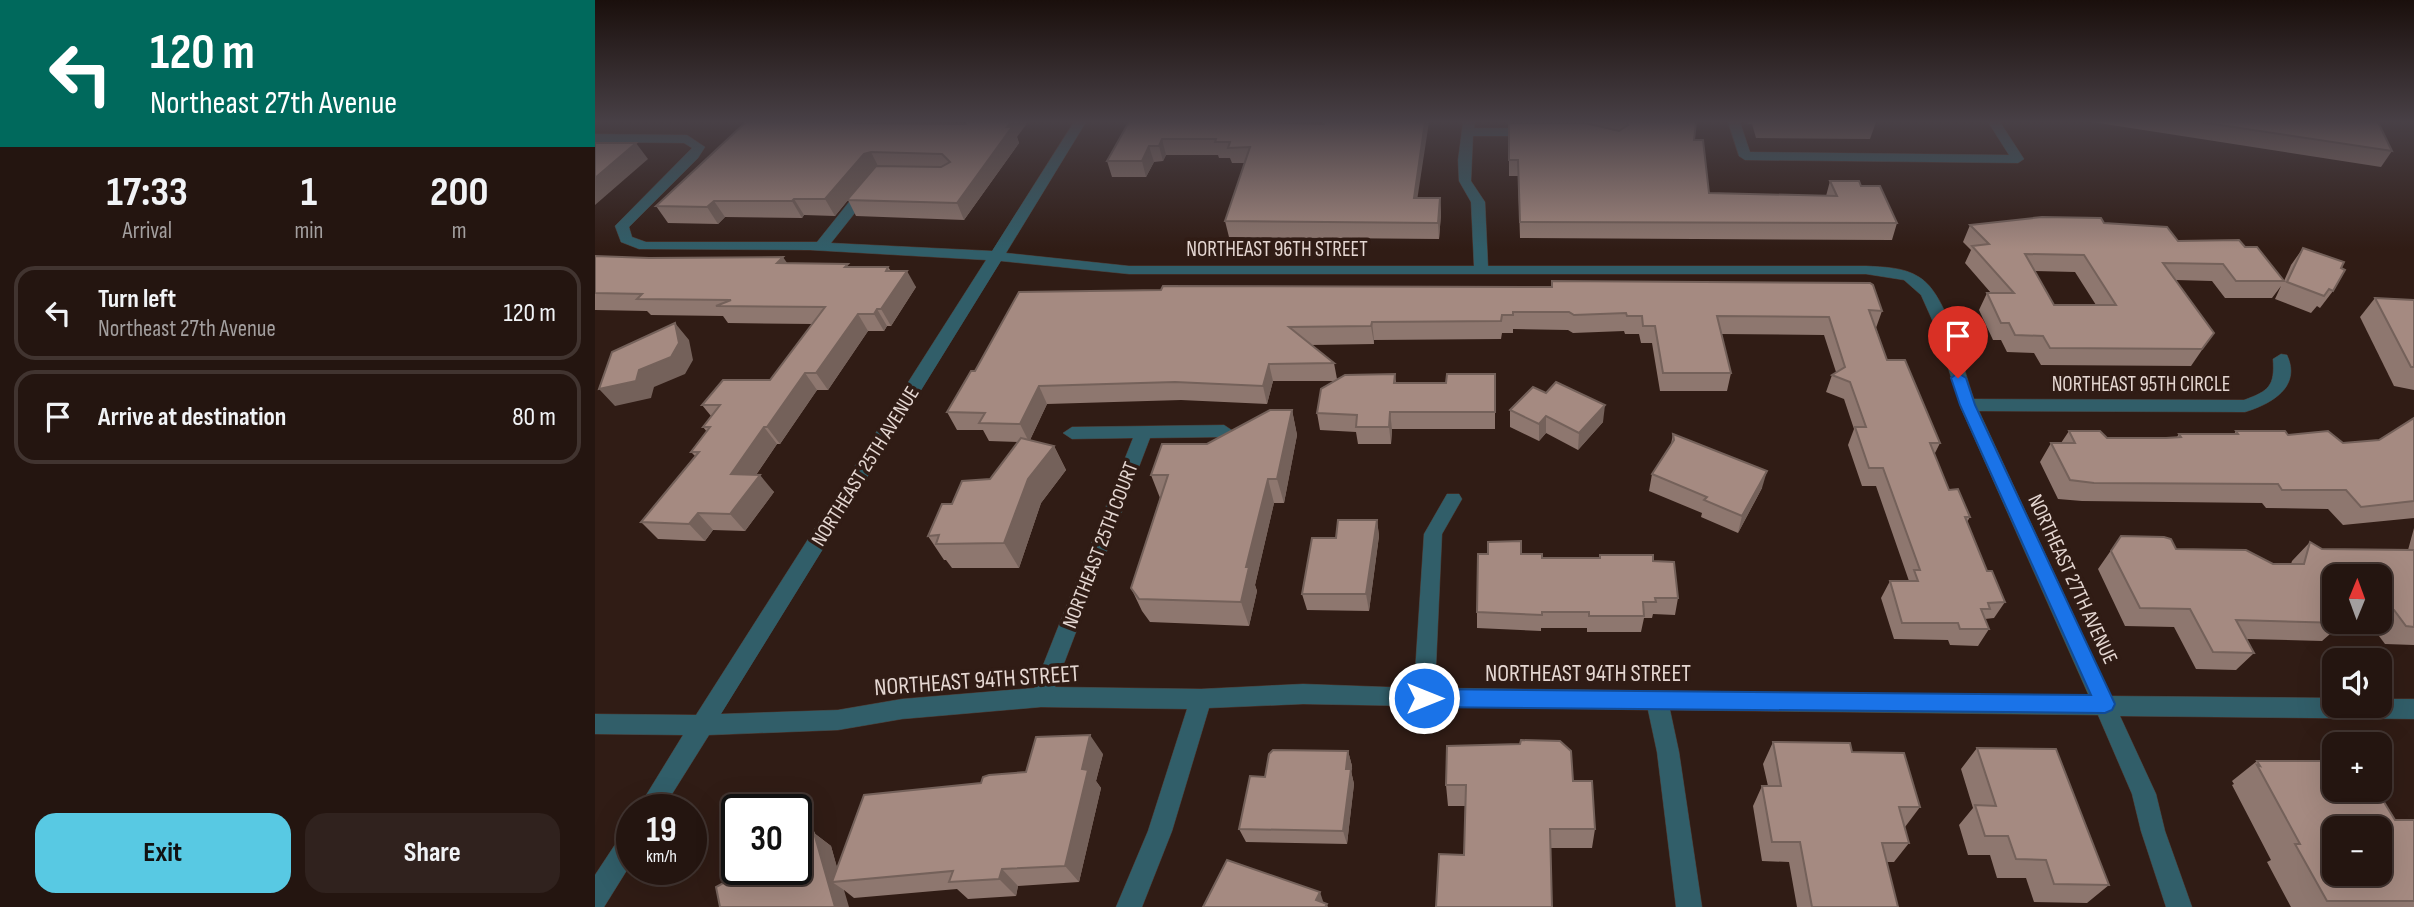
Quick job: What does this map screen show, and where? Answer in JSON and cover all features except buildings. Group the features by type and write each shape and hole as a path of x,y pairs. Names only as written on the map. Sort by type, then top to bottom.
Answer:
{"street":[{"name":"NORTHEAST 96TH STREET","path":"685,164 622,226 626,239 644,246 820,247 997,256 1129,270 1866,270 1911,278"},
{"name":"NORTHEAST 25TH AVENUE","path":"659,794 1054,164"},
{"path":"1464,164 1465,181 1478,202 1481,270"},
{"path":"820,247 879,175"},
{"name":"NORTHEAST 27TH AVENUE","path":"1911,278 1920,284 1931,300 1968,405 2144,794 2179,907"},
{"name":"NORTHEAST 95TH CIRCLE","path":"1968,405 2245,406 2264,400 2277,390 2284,378 2281,359"},
{"path":"1073,433 1224,431"},
{"name":"NORTHEAST 25TH COURT","path":"1041,697 1144,432"},
{"path":"1424,698 1433,534 1453,499"},
{"name":"NORTHEAST 94TH STREET","path":"595,724 702,725 838,720 902,709 1041,697 1201,699 1303,694 1424,698 2414,709"},
{"path":"1129,907 1145,875 1172,799 1201,699"},
{"path":"1657,699 1668,752 1689,907"},
{"path":"595,898 616,865"}],"route":[{"path":"1424,698 2105,704 1958,378"}]}
